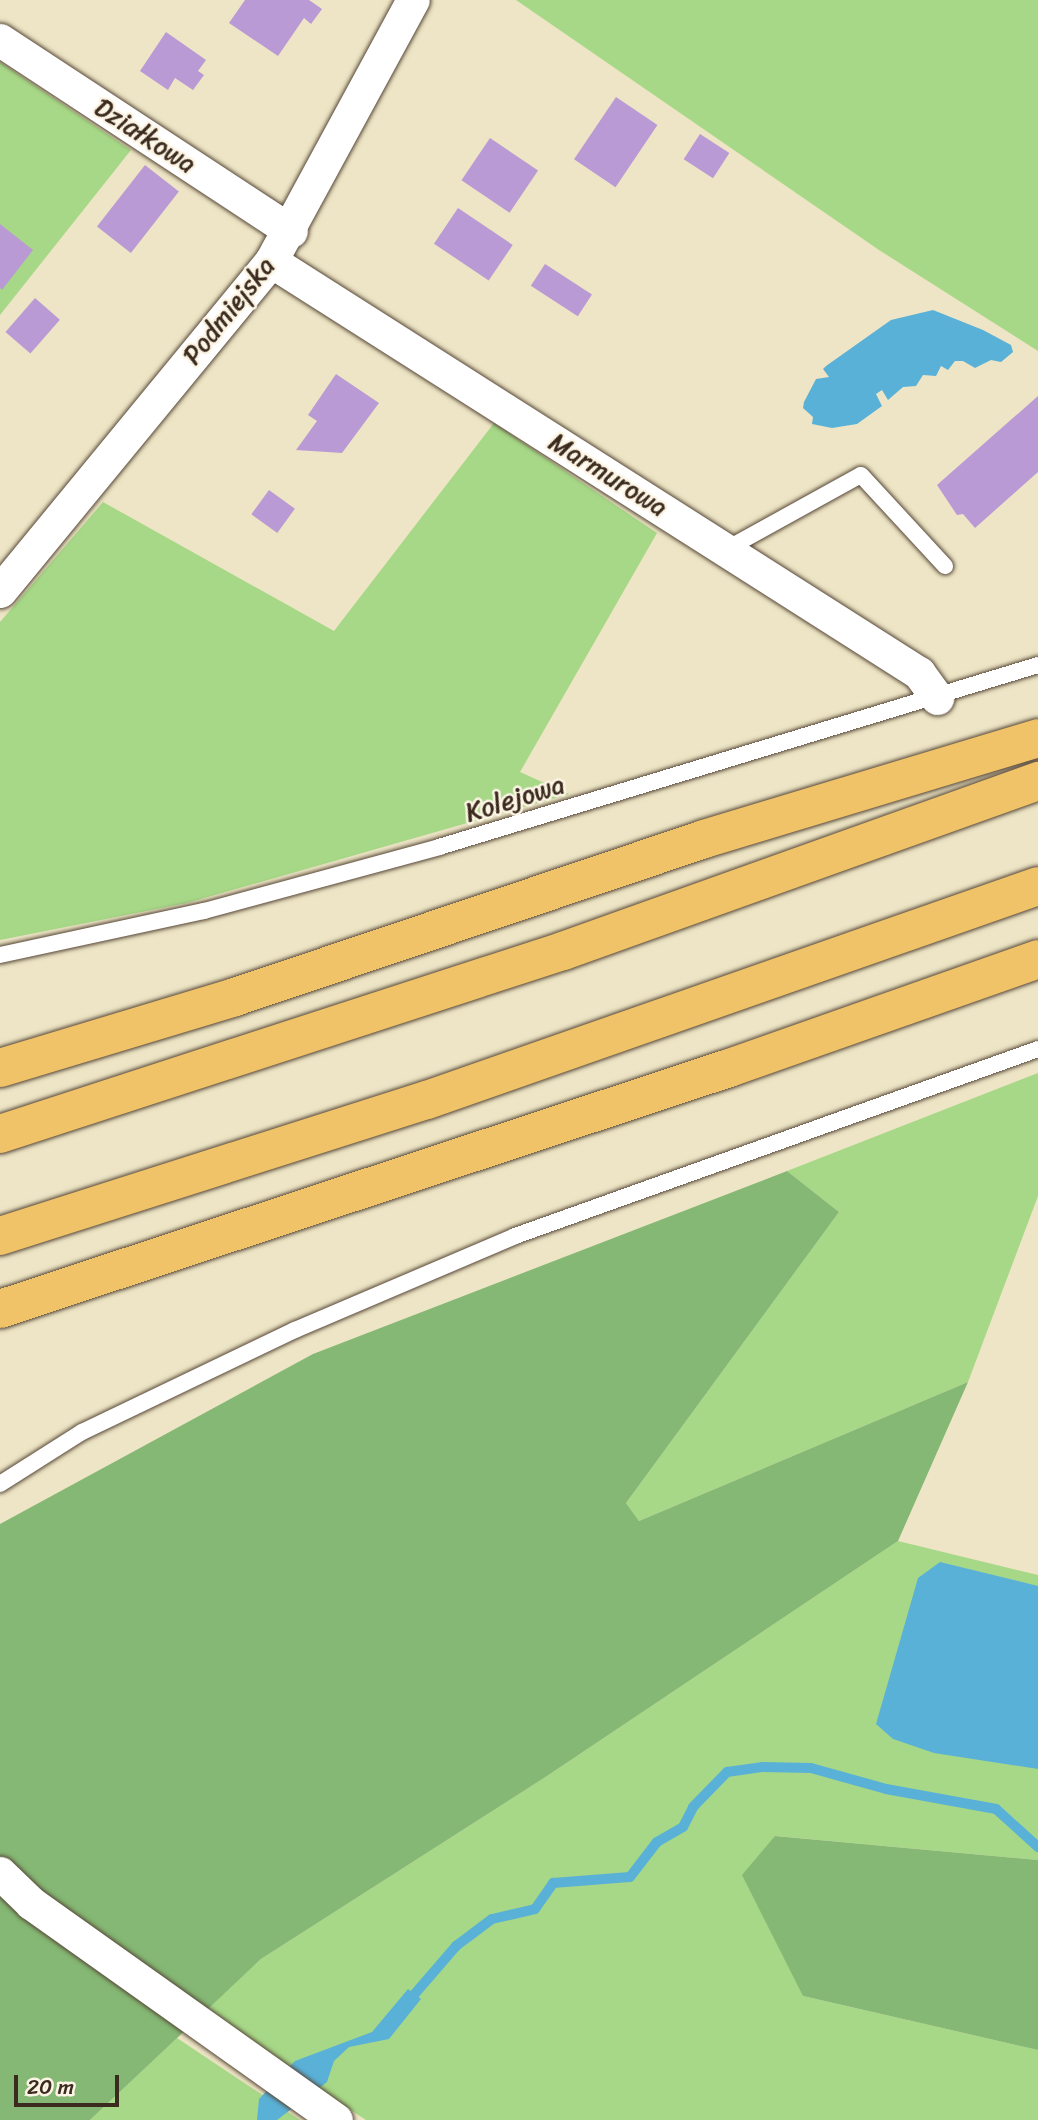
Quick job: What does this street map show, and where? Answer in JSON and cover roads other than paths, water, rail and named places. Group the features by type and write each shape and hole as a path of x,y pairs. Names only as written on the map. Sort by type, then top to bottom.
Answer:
{"highway":[{"path":"0,1068 235,997 704,839 1038,738"},
{"path":"0,1134 563,951 1038,781"},
{"path":"0,1236 427,1100 1038,886"},
{"path":"0,1309 729,1068 1038,959"},
{"path":"0,1337 180,1251"}],"street":[{"name":"Podmiejska","path":"0,592 271,261 290,231 413,0"},
{"name":"Działkowa","path":"0,40 290,231"},
{"name":"Marmurowa","path":"271,261 919,673 937,698"},
{"path":"0,1873 31,1903 148,1983 240,2055 336,2120"}],"lane":[{"path":"725,550 861,475 945,566"},
{"name":"Kolejowa","path":"0,955 204,911 439,848 937,698 1038,664"},
{"path":"0,1484 82,1432 282,1336 516,1236 1038,1049"}],"water":[{"path":"933,310 983,330 1011,345 1013,352 1001,362 991,360 975,368 963,361 955,361 948,370 941,366 936,376 923,375 916,386 903,387 888,400 882,390 876,394 882,406 857,424 832,428 812,424 813,417 803,408 804,402 816,379 829,377 823,369 826,366 891,320"},
{"path":"940,1562 1038,1586 1038,1769 934,1753 893,1739 876,1724 918,1578"},
{"path":"408,1989 421,1999 389,2039 349,2047 334,2061 327,2082 277,2120 257,2120 259,2099 295,2061 372,2032"}],"waterway":[{"path":"406,2004 456,1946 492,1919 535,1909 553,1883 630,1877 657,1842 683,1827 693,1807 727,1772 762,1767 811,1768 886,1789 996,1809 1038,1847"}]}
